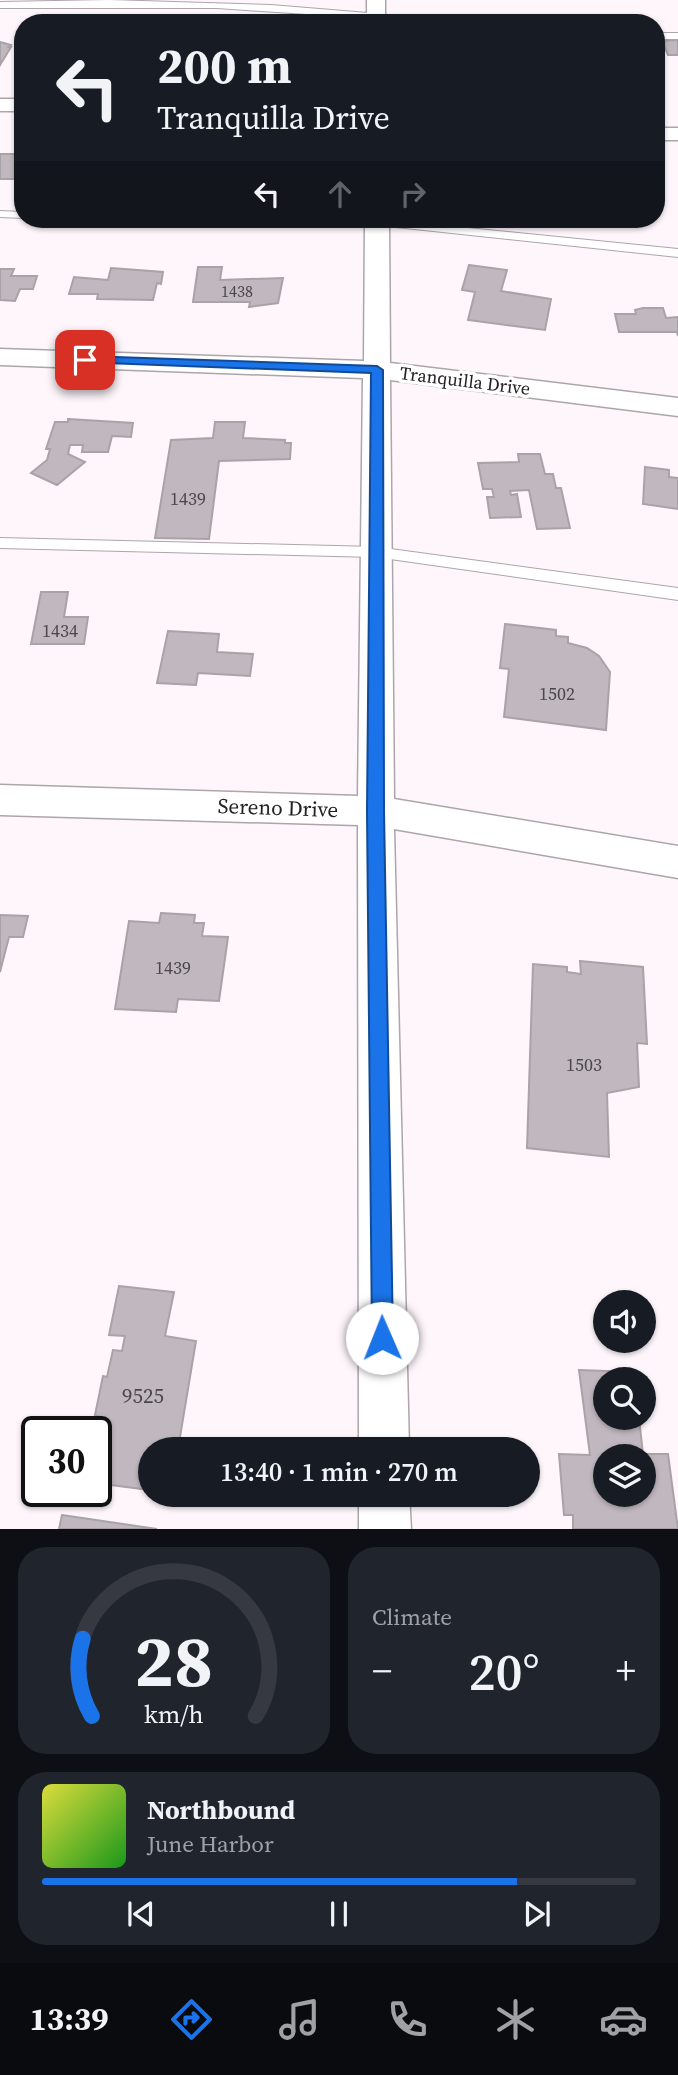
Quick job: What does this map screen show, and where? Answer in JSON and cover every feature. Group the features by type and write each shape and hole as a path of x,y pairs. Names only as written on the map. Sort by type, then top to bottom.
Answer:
{"street":[{"path":"377,228 376,811 384,1437"},
{"name":"Tranquilla Drive","path":"0,357 377,370 678,407"},
{"name":"Sereno Drive","path":"0,800 376,811 678,862"},
{"path":"384,1507 385,1529"}],"lane":[{"path":"0,5 196,3 376,13"},
{"path":"450,228 678,253"},
{"path":"0,543 376,552 678,594"}],"building":[{"path":"678,40 678,55 668,55 665,41"},
{"path":"0,42 11,47 0,65"},
{"path":"0,154 14,154 14,179 0,179"},
{"path":"469,265 507,270 501,291 551,299 545,330 468,320 475,292 462,290"},
{"path":"198,267 222,267 220,280 283,278 278,303 249,307 250,302 193,302"},
{"path":"111,268 163,272 161,284 157,283 153,300 97,299 98,294 69,294 74,277 108,280"},
{"path":"0,269 14,269 11,276 37,276 33,289 20,289 15,301 0,300"},
{"path":"663,308 666,318 678,317 678,336 677,332 619,332 615,314 636,314 635,310"},
{"path":"68,419 133,423 131,437 112,436 108,452 82,452 83,445 70,445 68,454 85,462 57,485 31,473 47,460 50,449 46,449 55,422 68,422"},
{"path":"215,422 245,422 243,438 285,440 285,443 291,443 290,459 219,461 209,539 155,538 171,440 213,438"},
{"path":"518,454 540,454 545,474 553,474 556,488 561,488 570,528 537,529 529,490 510,491 511,495 517,494 521,517 490,518 487,497 494,497 492,489 483,489 478,463 519,462"},
{"path":"645,467 669,470 669,477 678,478 678,509 643,504"},
{"path":"41,592 68,592 64,617 88,617 84,644 31,644"},
{"path":"505,624 556,630 556,636 568,637 568,643 587,648 599,656 610,672 606,730 504,717 509,669 500,668"},
{"path":"168,631 219,634 217,652 253,654 250,676 198,673 196,685 157,683"},
{"path":"161,913 195,915 194,923 204,923 202,936 228,937 219,1001 178,999 176,1012 115,1009 129,921 159,923"},
{"path":"0,915 28,916 23,937 9,937 0,972"},
{"path":"580,961 643,967 647,1044 637,1043 639,1087 607,1093 609,1157 527,1148 533,964 567,967 567,972 581,974"},
{"path":"119,1286 174,1292 165,1336 196,1341 180,1437 138,1437 138,1488 112,1485 112,1416 95,1415 103,1376 107,1377 113,1350 122,1351 125,1336 109,1335"},
{"path":"579,1370 593,1371 593,1430 640,1430 642,1444 593,1444 593,1507 656,1507 656,1454 668,1454 678,1529 573,1529 573,1515 564,1515 559,1454 590,1455"},
{"path":"62,1515 157,1529 59,1529"}],"route":[{"path":"85,360 377,370 376,811 382,1338"}]}
